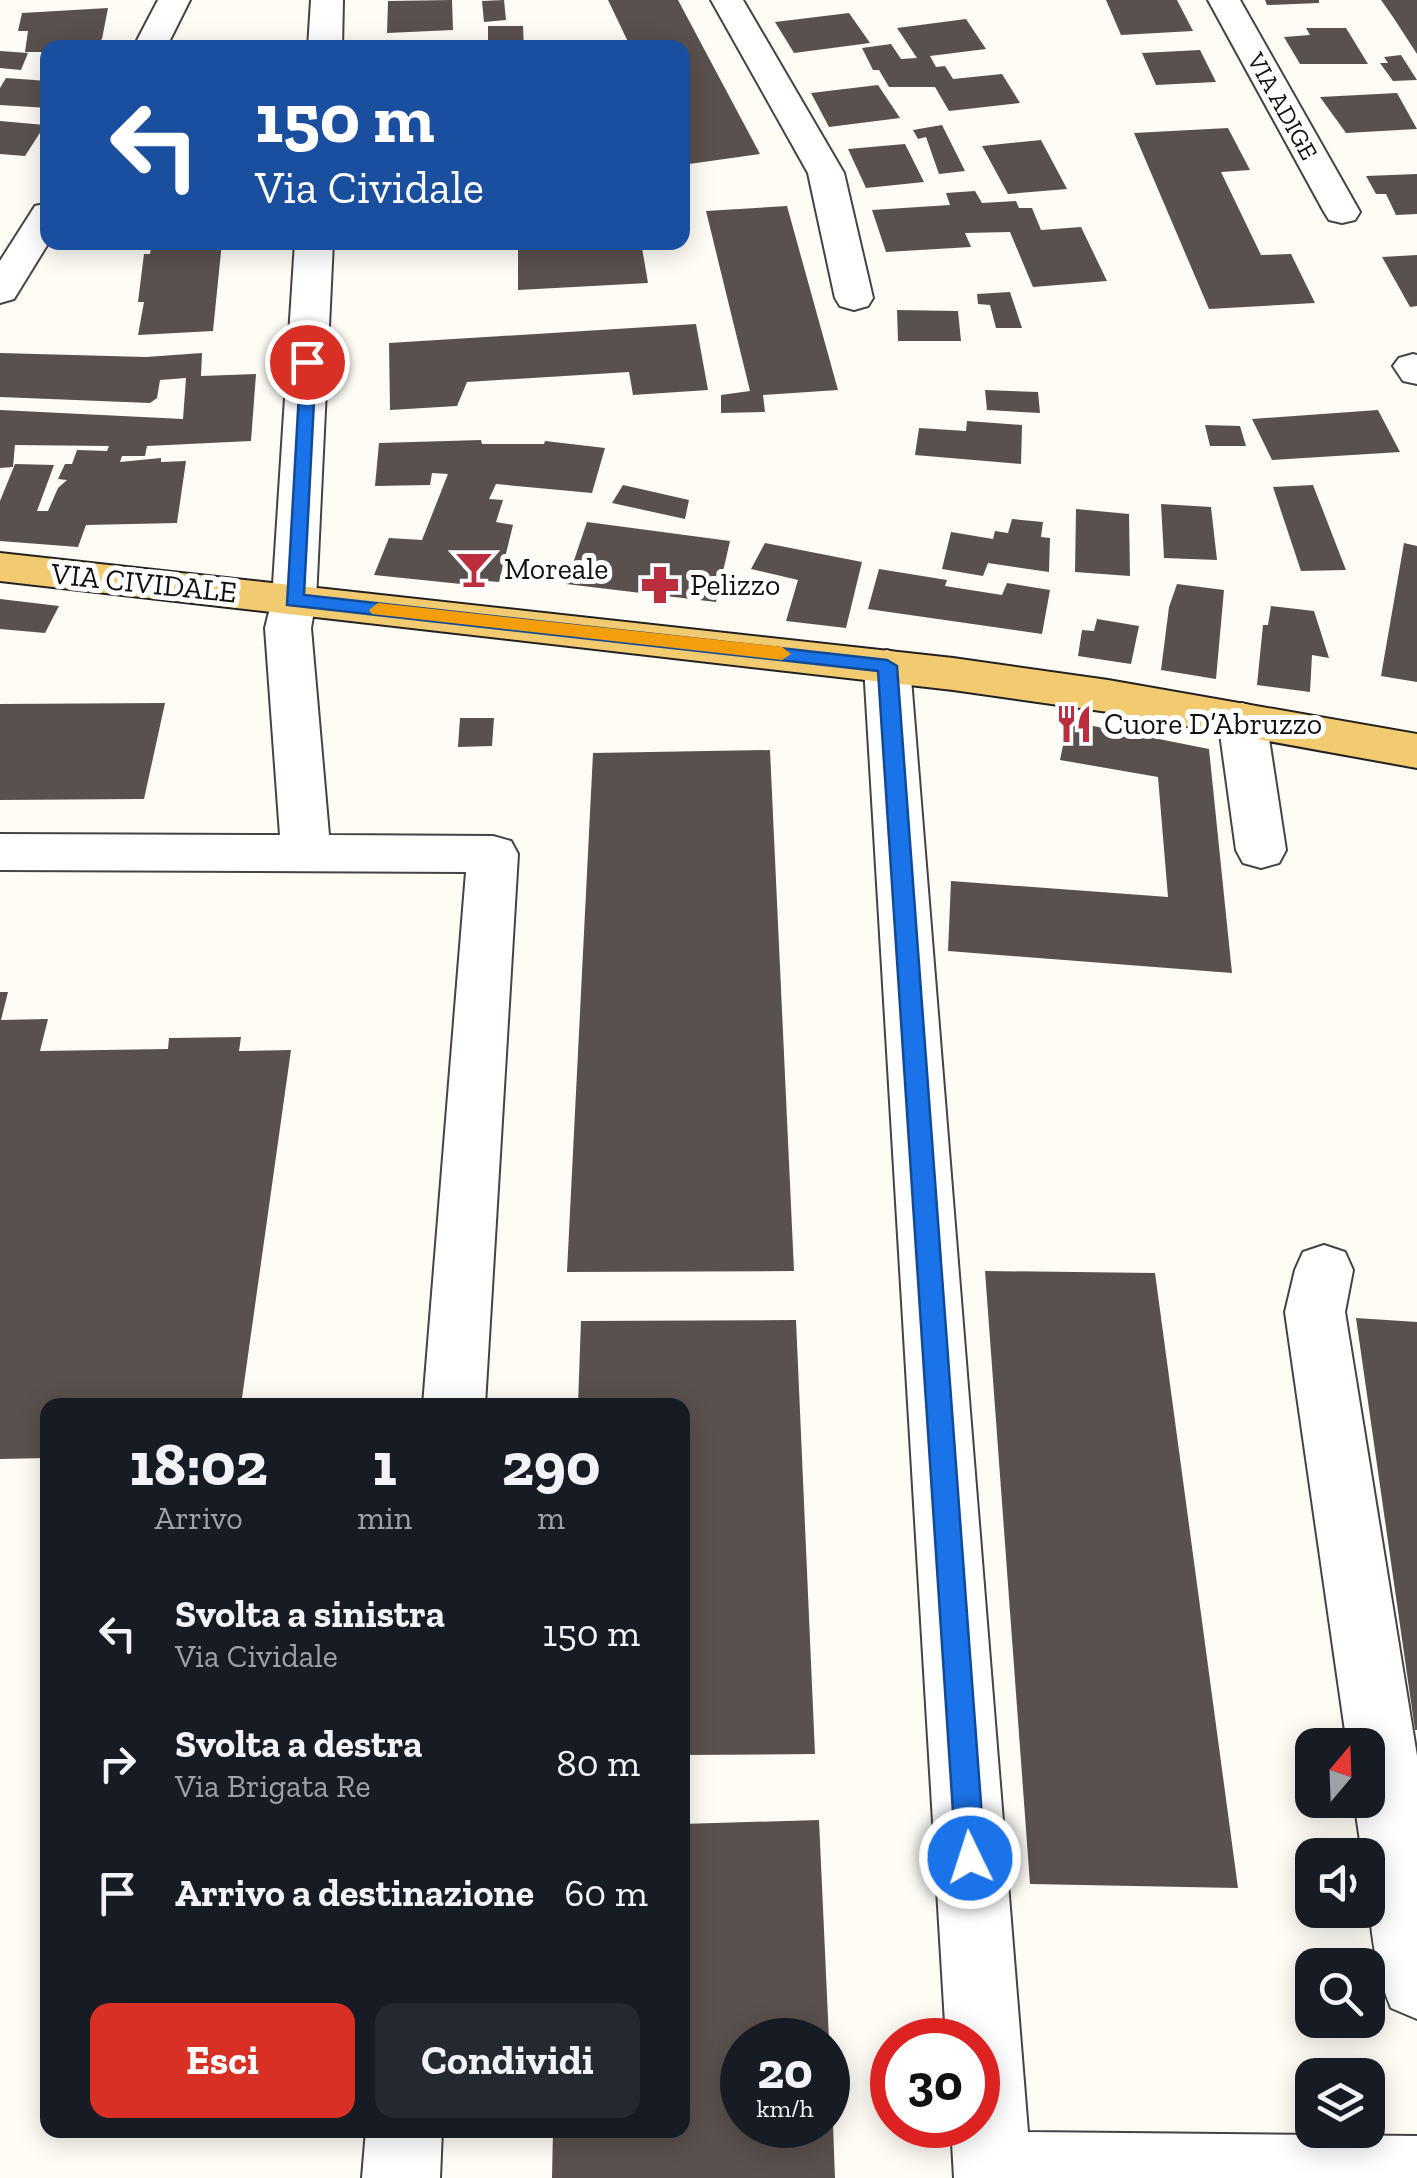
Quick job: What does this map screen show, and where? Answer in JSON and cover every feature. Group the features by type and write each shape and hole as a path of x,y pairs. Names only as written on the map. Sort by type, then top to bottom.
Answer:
{"main road":[{"name":"VIA CIVIDALE","path":"0,567 887,666 1108,696 1417,751"}],"street":[{"path":"153,40 174,0"},
{"path":"325,40 327,0"},
{"path":"727,0 826,173 854,298"},
{"name":"VIA ADIGE","path":"1224,0 1342,212"},
{"path":"0,291 40,227"},
{"path":"306,853 288,628 294,600 314,250"},
{"path":"887,666 993,2174 1417,2175"},
{"path":"1242,719 1262,850"},
{"path":"0,852 493,854 454,1398"},
{"path":"1324,1270 1316,1312 1417,1982"},
{"path":"400,2178 403,2138"}],"building":[{"path":"452,0 453,30 387,33 388,1"},
{"path":"504,0 506,20 484,22 482,1"},
{"path":"608,0 678,0 760,154 690,164 690,40 627,40"},
{"path":"1106,0 1177,0 1193,31 1121,35"},
{"path":"1265,0 1319,0 1319,3 1267,5"},
{"path":"1381,0 1417,0 1417,54 1393,17"},
{"path":"108,8 101,40 40,40 40,52 25,52 28,31 18,31 22,13"},
{"path":"849,13 870,43 794,53 775,22"},
{"path":"966,19 986,49 930,56 936,67 945,66 953,79 1002,74 1020,103 949,111 935,87 889,87 879,70 873,70 862,48 891,44 901,59 917,58 897,28"},
{"path":"488,26 523,26 524,40 488,40"},
{"path":"1306,28 1346,28 1368,64 1300,64 1284,37 1310,35"},
{"path":"1200,50 1216,82 1156,85 1142,53"},
{"path":"0,51 28,53 21,70 0,68"},
{"path":"1401,55 1417,80 1393,81 1380,63 1388,63 1384,57"},
{"path":"6,78 40,80 40,108 0,105 0,88"},
{"path":"878,85 900,118 829,127 811,93"},
{"path":"1397,93 1417,129 1346,133 1320,97"},
{"path":"0,121 40,125 40,133 25,156 0,154"},
{"path":"942,125 965,171 939,174 926,137 918,139 913,130"},
{"path":"1228,128 1250,170 1221,172 1261,255 1291,254 1315,303 1209,309 1134,133"},
{"path":"1041,140 1067,189 1008,194 982,146"},
{"path":"905,144 924,182 866,188 848,149"},
{"path":"1417,174 1417,214 1396,215 1386,194 1376,194 1366,176"},
{"path":"975,191 982,203 1016,201 1019,208 1032,208 1041,230 1081,227 1107,281 1033,287 1010,232 965,233 971,247 886,252 872,210 950,205 946,193"},
{"path":"787,206 838,390 763,395 765,412 721,413 721,395 750,391 706,211"},
{"path":"151,250 221,250 213,331 138,335 144,302 138,302 144,254 150,254"},
{"path":"518,250 642,250 648,283 518,290"},
{"path":"1417,255 1417,306 1410,307 1382,257"},
{"path":"1010,292 1022,328 996,328 990,305 978,304 977,294"},
{"path":"897,310 958,311 961,341 898,341"},
{"path":"696,324 708,390 633,395 629,372 467,382 457,406 390,410 389,343"},
{"path":"0,353 146,357 202,353 201,376 256,374 251,441 147,446 145,456 122,456 120,462 161,458 161,462 186,461 177,523 86,525 78,547 0,541 0,501 15,464 54,465 37,511 48,511 58,488 67,480 58,479 65,464 72,464 77,450 107,451 109,446 15,445 13,467 0,468 0,410 183,419 186,378 160,380 157,398 150,403 0,397"},
{"path":"985,390 1038,392 1040,413 987,410"},
{"path":"1378,410 1400,452 1272,460 1252,419"},
{"path":"967,421 1022,425 1021,464 915,455 919,428 966,431"},
{"path":"1205,425 1240,426 1246,446 1210,446"},
{"path":"481,440 482,444 545,441 605,448 592,493 496,484 489,499 503,500 496,522 513,525 499,582 463,579 461,584 374,575 389,538 422,540 448,474 432,473 430,485 375,486 379,443"},
{"path":"623,485 689,500 685,519 612,503"},
{"path":"1313,485 1346,570 1301,571 1273,487"},
{"path":"1161,504 1211,507 1217,560 1164,558"},
{"path":"1076,509 1129,514 1130,576 1075,572"},
{"path":"1012,519 1043,522 1041,537 1050,538 1049,572 988,563 983,576 942,569 951,532 993,539 995,531 1008,533"},
{"path":"587,522 730,541 716,602 566,584"},
{"path":"765,543 862,562 846,628 786,621 798,580 751,569"},
{"path":"1404,543 1417,546 1417,682 1381,676"},
{"path":"879,569 947,580 945,586 1002,595 1007,583 1050,590 1042,634 868,609"},
{"path":"1177,584 1224,590 1216,679 1161,670 1169,607"},
{"path":"0,599 59,606 45,633 0,629"},
{"path":"1271,606 1314,611 1329,658 1312,655 1310,692 1257,685 1263,625 1268,625"},
{"path":"1097,619 1139,626 1131,664 1078,656 1082,630 1094,631"},
{"path":"165,703 144,799 0,800 0,704"},
{"path":"460,718 494,718 492,746 458,747"},
{"path":"1068,721 1209,749 1232,973 948,951 951,881 1168,897 1158,777 1060,760"},
{"path":"770,750 794,1271 567,1272 593,753"},
{"path":"0,992 8,992 1,1020 48,1019 40,1051 168,1049 169,1038 241,1037 239,1051 291,1050 242,1398 40,1398 40,1458 0,1459"},
{"path":"985,1271 1155,1273 1238,1888 1030,1884"},
{"path":"1356,1318 1417,1322 1417,1730 1415,1730"},
{"path":"796,1320 815,1754 690,1755 690,1398 578,1398 581,1321"},
{"path":"819,1820 828,2018 720,2018 720,2148 834,2148 835,2178 552,2178 553,2138 690,2138 690,1824"}],"slow traffic":[{"path":"378,610 782,654"}],"place":[{"name":"Moreale","path":"474,569"},
{"name":"Pelizzo","path":"660,585"},
{"name":"Cuore D’Abruzzo","path":"1074,724"}],"route":[{"path":"307,362 294,600 887,666 970,1858"}]}
